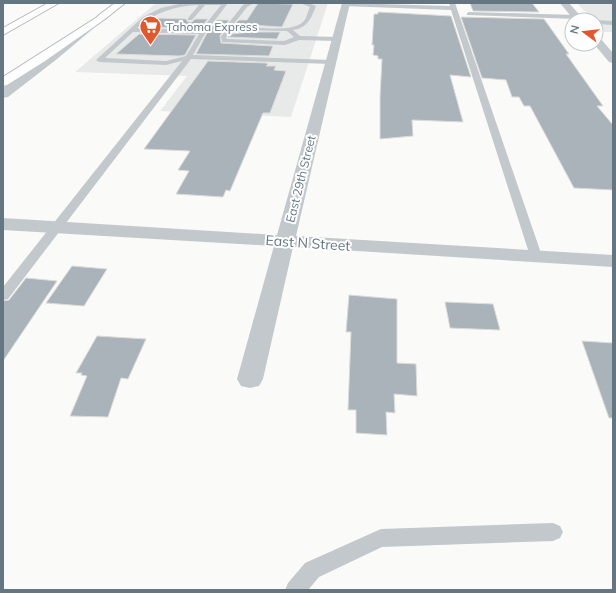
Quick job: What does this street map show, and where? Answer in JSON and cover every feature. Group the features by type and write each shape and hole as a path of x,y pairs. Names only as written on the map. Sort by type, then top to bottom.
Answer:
{"main road":[{"path":"3,32 54,3"},
{"path":"3,82 41,59 121,3"},
{"path":"107,14 130,3"}],"street":[{"path":"564,3 572,12"},
{"name":"East 29th Street","path":"250,379 346,4"},
{"path":"3,94 107,14"},
{"path":"604,49 613,60"},
{"name":"East N Street","path":"3,224 613,261"}],"lane":[{"path":"190,19 204,3"},
{"path":"224,3 188,4 154,12 99,60 166,63 188,58 331,62"},
{"path":"3,296 188,58 224,3"},
{"path":"235,29 230,25 245,6 251,3"},
{"path":"303,3 313,6 305,24 290,31 235,29 225,33 223,37 224,41 285,43 298,38 337,39"},
{"path":"346,4 453,6 536,256"},
{"path":"469,14 564,18"},
{"path":"132,30 181,29 204,32"},
{"path":"290,31 298,38"},
{"path":"295,590 312,570 382,538 553,532"}],"shaded area":[{"path":"156,3 328,3 291,117 160,111 187,76 75,72"},
{"path":"577,3 613,3 613,32 604,32 604,12 585,12"}],"building":[{"path":"258,3 293,4 282,27 235,24 239,20 247,20"},
{"path":"470,3 532,3 539,12 473,11"},
{"path":"378,12 451,16 471,77 450,75 463,122 412,120 413,136 380,139 382,59 378,59 378,56 373,55 374,45 372,45 374,14 378,14"},
{"path":"461,17 544,19 564,47 564,52 568,52 569,54 566,54 603,106 597,106 613,125 613,190 574,188 530,106 524,106 519,97 512,97 506,80 482,78"},
{"path":"157,18 186,19 188,22 192,22 195,19 208,19 200,28 147,27"},
{"path":"217,20 229,20 226,25 228,28 220,35 221,43 273,46 269,56 196,54 207,33"},
{"path":"249,32 280,32 277,39 228,37 232,34"},
{"path":"139,34 196,35 185,55 116,54"},
{"path":"208,61 266,63 268,64 266,66 276,66 274,70 286,71 270,113 263,113 230,191 226,190 223,197 176,194 189,171 178,170 190,151 144,149"},
{"path":"72,266 107,269 84,306 46,303"},
{"path":"26,278 57,281 3,361 3,301 9,300"},
{"path":"349,295 397,299 397,363 416,364 417,396 394,394 395,413 386,412 387,435 356,433 356,410 348,410 351,332 346,332"},
{"path":"445,302 493,304 500,330 450,328"},
{"path":"97,336 146,339 128,379 121,378 108,417 70,416 87,376 81,375 82,373 76,373"},
{"path":"582,341 613,343 613,418 609,418"}],"place":[{"name":"Tahoma Express","path":"150,46"}]}
